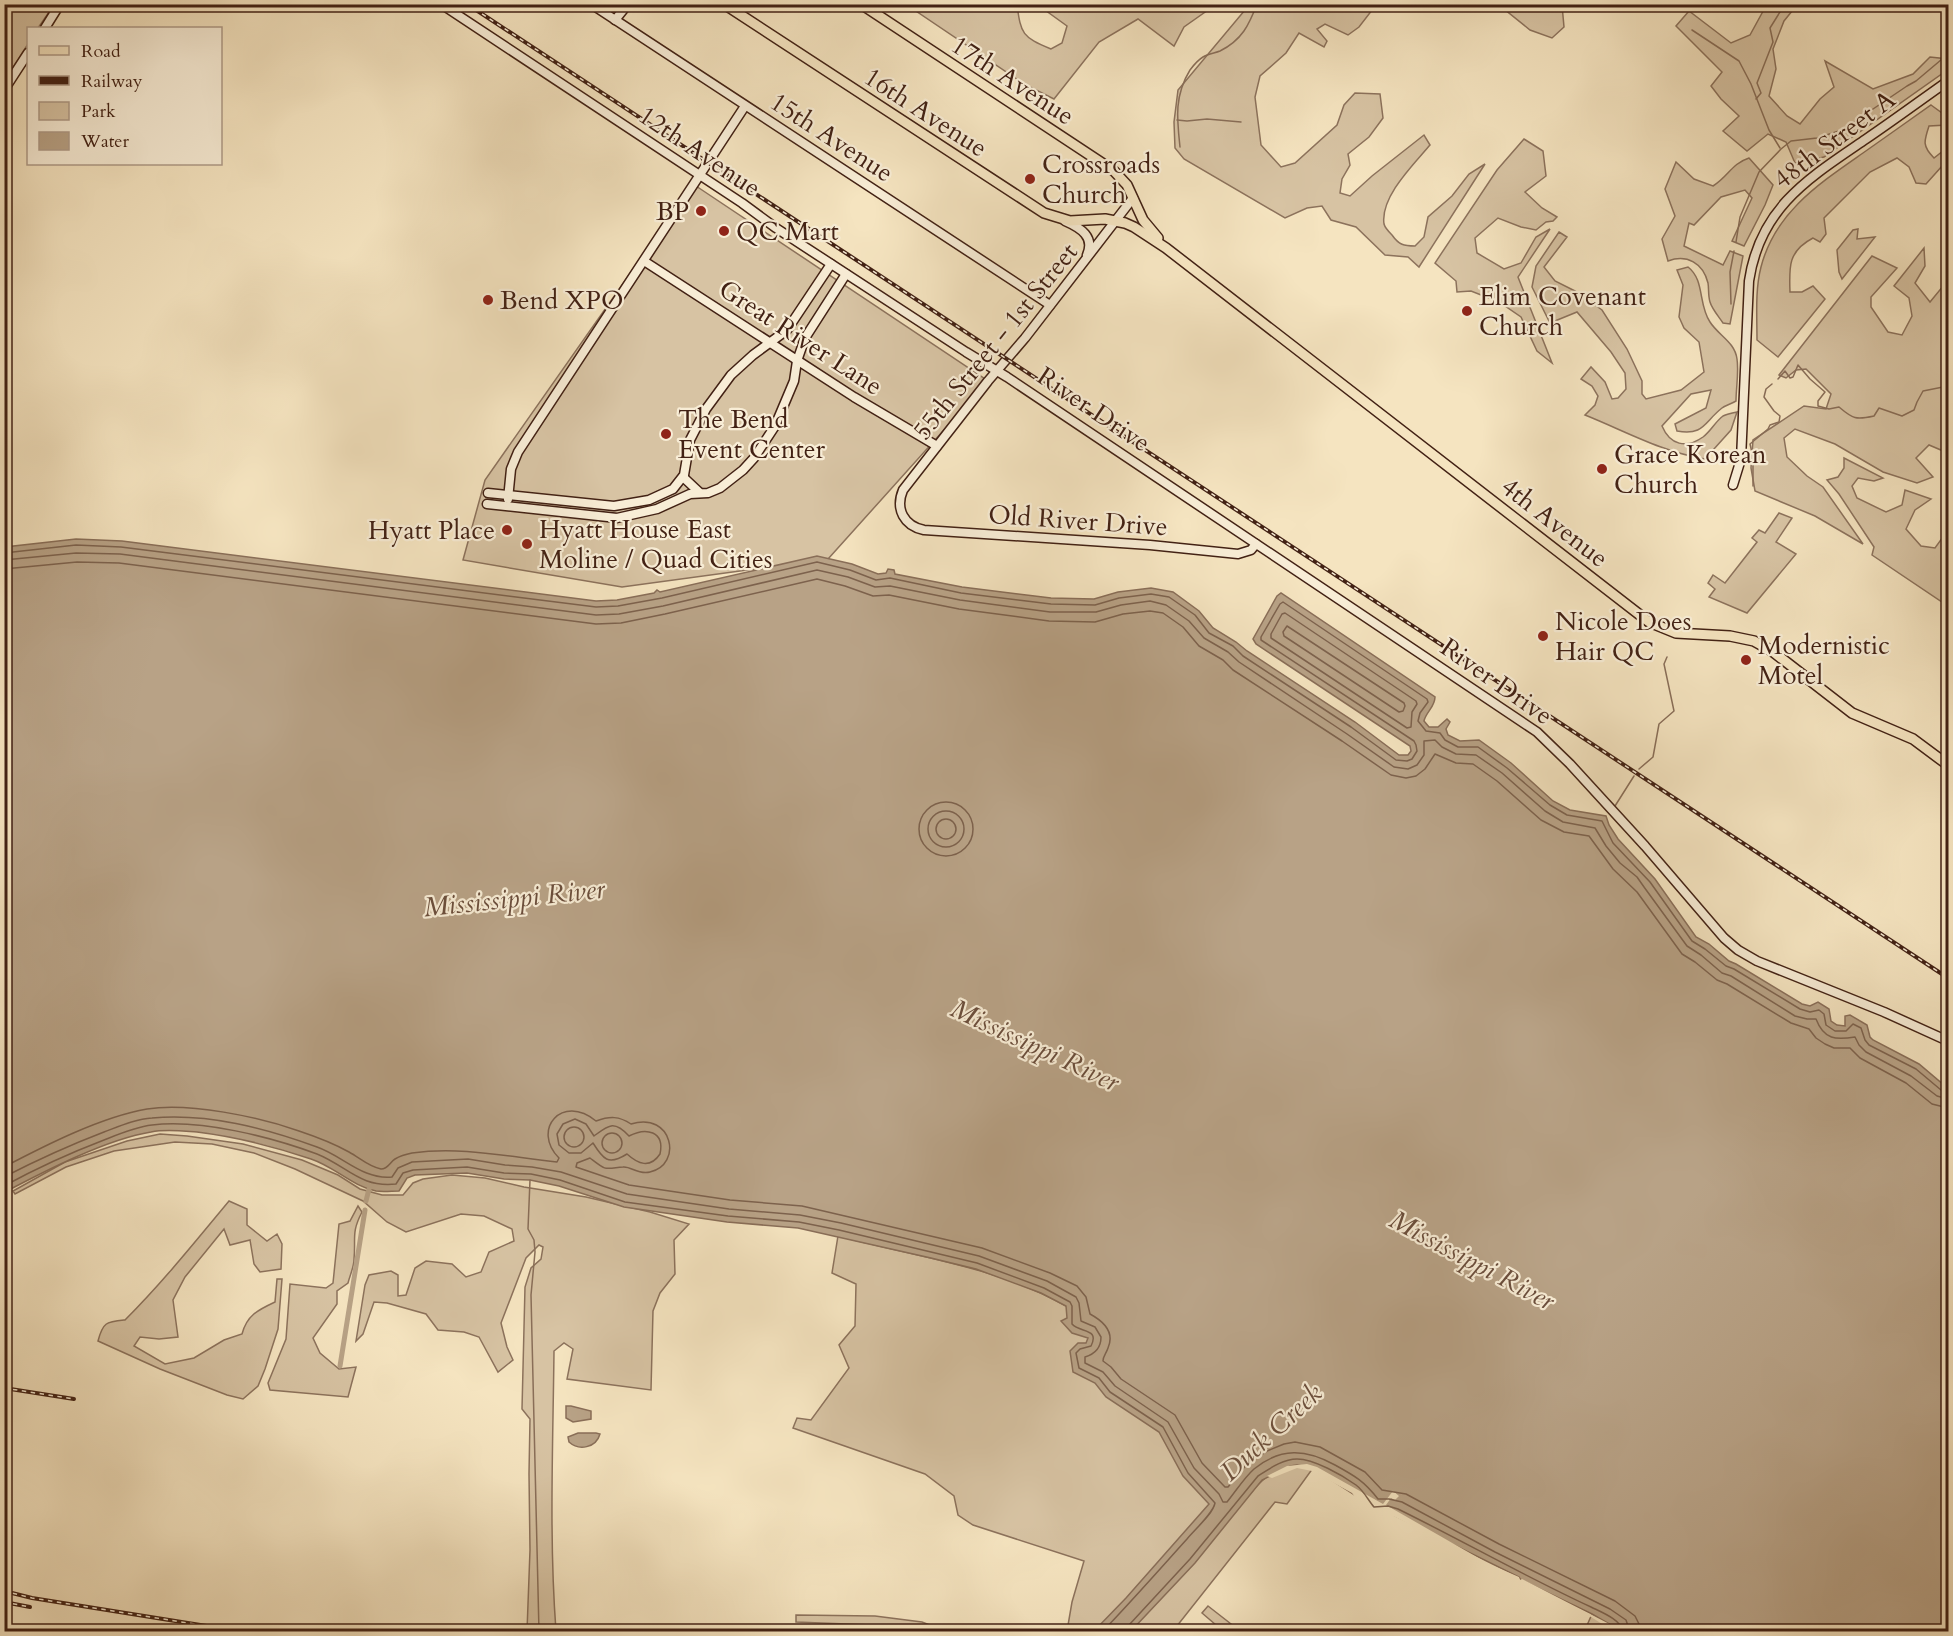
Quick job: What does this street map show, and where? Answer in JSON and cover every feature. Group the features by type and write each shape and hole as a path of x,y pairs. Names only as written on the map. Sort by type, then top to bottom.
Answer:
{"main road":[{"name":"16th Avenue","path":"724,4 1044,213 1070,221 1105,219 1116,221"},
{"name":"17th Avenue","path":"861,4 1114,171 1127,185 1133,198"},
{"name":"4th Avenue","path":"1133,198 1143,220 1166,248"},
{"name":"4th Avenue","path":"1116,221 1134,227 1166,248 1649,622 1676,633 1730,636 1754,641 1772,651 1852,713 1918,742 1948,765"}],"street":[{"path":"46,27 60,4"},
{"name":"12th Avenue","path":"441,4 846,274 997,371"},
{"name":"15th Avenue","path":"591,4 1050,305"},
{"path":"615,20 622,4"},
{"path":"615,20 628,4"},
{"path":"4,90 27,55"},
{"name":"48th Street A","path":"1732,485 1741,459 1748,289 1751,265 1761,236 1789,197 1807,180 1948,81"},
{"path":"507,506 512,469 518,452 745,106"},
{"name":"55th Street - 1st Street","path":"902,513 899,505 903,490 1133,198"},
{"path":"1060,219 1077,227 1088,237 1090,248 1085,261"},
{"name":"Great River Lane","path":"644,261 854,397 937,446"},
{"path":"488,493 603,506 623,506 663,495 673,489 683,477 690,440 706,409 731,375 788,330 831,264"},
{"path":"487,504 617,518 657,509 681,496 699,492 708,493 720,488 743,470 760,450 775,426 794,381 797,361 805,338 846,274"},
{"name":"River Drive","path":"997,371 1208,510 1544,738 1645,846 1724,938 1742,953 1948,1041"},
{"path":"683,477 699,492"},
{"name":"Old River Drive","path":"902,513 909,524 924,530 1150,545 1238,554 1251,550 1256,544"}],"green space":[{"path":"5,4 54,5 39,27 27,27 27,46 5,80"},
{"path":"1250,4 1376,5 1359,27 1348,35 1325,24 1317,29 1327,41 1324,47 1299,33 1286,53 1260,76 1255,97 1261,145 1281,167 1295,163 1337,125 1344,105 1355,93 1380,94 1383,118 1369,137 1348,154 1350,165 1342,179 1340,193 1350,196 1424,135 1430,145 1407,171 1393,192 1384,214 1384,224 1397,241 1415,246 1424,237 1428,217 1452,196 1469,174 1485,164 1419,267 1408,257 1385,255 1356,227 1331,220 1322,206 1307,208 1285,218 1184,159 1175,148 1174,122 1178,90"},
{"path":"1767,4 1797,5 1784,21 1773,49 1776,69 1769,96 1787,116 1800,124 1820,99 1834,87 1825,61 1873,89 1913,74 1930,57 1948,59 1943,73 1824,157 1795,163 1786,142 1768,134 1747,151 1723,131 1739,116 1711,86 1722,72 1676,26 1689,11 1731,43 1750,35"},
{"path":"907,5 964,5 980,9 989,5 1017,5 1025,33 1034,41 1051,49 1062,43 1067,26 1038,5 1211,5 1208,10 1184,27 1174,46 1138,19 1099,42 1054,99 1024,84"},
{"path":"1499,5 1562,5 1564,27 1552,38 1530,30"},
{"path":"1931,105 1946,116 1947,125 1929,126 1925,140 1926,147 1934,158 1948,147 1948,164 1943,165 1926,184 1916,183 1909,167 1897,158 1870,172 1824,218 1826,234 1820,242 1813,238 1794,254 1790,267 1790,292 1802,292 1813,286 1825,299 1778,357 1757,340 1758,285 1761,267 1777,230 1801,201 1816,188"},
{"path":"1524,139 1543,151 1546,176 1525,192 1542,208 1557,217 1536,230 1498,218 1475,238 1477,253 1504,269 1521,263 1536,237 1550,229 1518,277 1552,363 1537,351 1521,317 1499,302 1471,291 1457,292 1456,281 1435,263 1497,170"},
{"path":"1749,158 1773,185 1744,246 1732,241 1752,198 1745,190 1721,197 1694,225 1689,223 1684,246 1723,265 1730,251 1743,256 1730,324 1723,323 1712,307 1706,276 1698,265 1682,259 1668,261 1662,239 1675,216 1665,189 1676,162 1694,179 1713,186 1734,167"},
{"path":"693,184 988,381 828,559 622,587 463,560 485,480"},
{"path":"1858,229 1857,239 1875,237 1842,279 1837,250 1853,230"},
{"path":"1559,232 1567,237 1544,267 1555,281 1575,291 1602,310 1627,349 1642,381 1642,394 1646,399 1681,390 1704,372 1699,342 1684,328 1679,317 1683,285 1677,270 1688,267 1693,272 1697,279 1706,315 1713,327 1730,343 1736,353 1738,369 1736,401 1722,408 1698,430 1677,431 1675,424 1706,408 1711,390 1691,394 1662,426 1674,441 1691,443 1703,437 1723,416 1737,412 1731,430 1705,459 1659,446 1585,415 1595,405 1598,396 1592,386 1581,379 1591,367 1605,382 1612,399 1618,398 1626,389 1625,373 1611,352 1577,312 1550,323 1532,287 1536,266"},
{"path":"1924,248 1925,266 1915,283 1930,302 1948,280 1948,453 1929,445 1916,458 1933,477 1917,483 1883,472 1835,444 1795,429 1784,438 1787,457 1823,487 1863,544 1815,516 1755,491 1751,468 1753,440 1804,406 1826,409 1831,394 1806,369 1796,370 1786,378 1779,375 1872,256 1897,268 1871,297 1871,307 1888,332 1902,335 1912,316 1909,298 1894,286"},
{"path":"1844,458 1883,478 1874,481 1858,478 1852,486 1857,498 1886,512 1902,505 1905,490 1931,499 1915,510 1906,529 1921,546 1935,548 1948,530 1948,606 1872,555 1874,547 1827,480 1838,477 1844,468"},
{"path":"1779,513 1792,518 1776,542 1796,554 1747,613 1709,597 1715,589 1708,583 1713,575 1725,583 1757,542 1752,538 1759,530 1765,533"},
{"path":"160,1134 243,1144 302,1160 338,1175 360,1189 382,1195 403,1195 413,1183 423,1179 452,1175 485,1178 586,1197 689,1224 674,1240 675,1274 660,1293 653,1311 651,1390 567,1379 573,1349 564,1343 554,1351 552,1526 556,1631 527,1631 530,1550 530,1419 522,1409 525,1287 531,1268 541,1259 543,1247 539,1245 526,1258 501,1323 513,1360 498,1372 479,1337 464,1332 438,1330 426,1314 387,1303 374,1302 363,1334 356,1341 365,1285 369,1275 391,1271 398,1275 398,1296 406,1295 415,1268 426,1261 452,1264 466,1277 481,1272 489,1252 514,1241 512,1229 484,1216 461,1214 406,1232 387,1222 363,1201 295,1169 254,1153 212,1144 175,1142 114,1151 66,1167 15,1194 13,1191 65,1162 127,1141"},
{"path":"229,1201 247,1209 247,1225 267,1241 277,1234 282,1244 281,1269 260,1272 254,1264 250,1240 230,1245 224,1229 185,1277 173,1300 178,1337 159,1339 140,1337 134,1346 165,1364 194,1358 224,1340 242,1334 247,1322 254,1314 275,1302 277,1279 282,1279 278,1329 265,1369 258,1386 243,1399 160,1369 98,1341 106,1324 125,1320 139,1306"},
{"path":"358,1206 362,1212 355,1231 354,1262 348,1283 337,1291 337,1304 313,1338 320,1353 339,1369 356,1367 348,1397 270,1390 268,1383 286,1339 290,1284 326,1288 333,1283 339,1224 350,1221"},
{"path":"838,1236 984,1272 1012,1281 1066,1306 1227,1522 1256,1487 1273,1472 1294,1465 1313,1468 1287,1504 1275,1502 1173,1631 1067,1631 1072,1602 1084,1561 973,1525 958,1515 954,1496 925,1474 793,1428 797,1418 811,1420 849,1368 839,1345 855,1326 856,1284 832,1273"},
{"path":"1208,1606 1240,1631 1223,1631 1202,1613"},
{"path":"1592,1614 1621,1632 1584,1632"},
{"path":"796,1615 875,1616 922,1622 945,1631 899,1631 872,1625 796,1622"}],"water":[{"path":"76,539 122,541 596,601 617,600 654,593 657,590 660,592 817,556 852,564 878,574 886,573 888,569 894,570 895,574 962,587 1051,598 1094,599 1118,592 1151,588 1173,592 1199,611 1213,628 1355,722 1399,755 1408,755 1411,751 1410,746 1256,644 1253,639 1277,596 1281,593 1435,697 1434,704 1424,721 1429,727 1438,727 1447,719 1450,722 1446,729 1448,735 1460,741 1479,740 1511,763 1553,801 1570,810 1606,816 1618,839 1655,879 1696,937 1709,944 1729,961 1802,1004 1810,1006 1818,1002 1829,1009 1831,1021 1837,1025 1845,1026 1845,1016 1850,1015 1867,1025 1873,1040 1919,1064 1948,1086 1948,1631 1621,1631 1592,1614 1361,1499 1313,1468 1297,1465 1290,1466 1262,1480 1195,1563 1131,1631 1094,1631 1209,1504 1183,1476 1159,1432 1106,1397 1095,1383 1073,1372 1070,1351 1078,1343 1086,1343 1088,1338 1072,1333 1061,1321 1067,1318 1066,1306 1041,1293 976,1269 798,1228 727,1222 624,1207 559,1186 530,1180 504,1179 467,1173 415,1175 407,1178 399,1191 376,1191 359,1185 320,1162 297,1154 241,1139 197,1132 157,1131 115,1141 76,1157 5,1192 5,547"},
{"path":"566,1406 591,1411 591,1419 573,1422 566,1418"},
{"path":"578,1433 600,1434 591,1445 578,1447 569,1442 568,1437"}],"pier":[{"path":"1307,1464 1317,1467 1383,1504 1393,1491 1399,1496 1395,1500 1391,1498 1386,1505 1489,1564 1623,1631 1615,1632 1591,1617 1519,1583 1516,1579 1395,1517 1368,1515 1352,1493 1312,1471 1297,1468 1272,1478 1267,1476 1287,1466"}],"waterway":[{"path":"1180,147 1179,98 1190,70 1201,58 1220,51 1234,42 1248,25 1257,4"},
{"path":"1756,99 1761,93 1757,83 1773,42 1770,28 1785,4"},
{"path":"1692,30 1739,61 1751,84 1769,130 1780,148"},
{"path":"1736,242 1740,217 1759,172 1781,149 1791,141 1817,138 1842,130 1916,81 1948,54"},
{"path":"1177,120 1207,119 1241,122"},
{"path":"1731,304 1730,272 1734,251"},
{"path":"1778,379 1785,371 1790,378 1793,377 1798,365 1825,392 1818,401 1818,406 1829,409 1839,407 1851,416 1859,418 1874,416 1879,408 1902,416 1914,410 1923,391 1948,386"},
{"path":"1753,486 1753,457 1750,444 1770,425 1779,422 1780,416 1764,397 1766,389 1772,384"},
{"path":"1639,769 1653,757 1659,724 1674,711 1664,664 1667,657"},
{"path":"1615,806 1634,776"},
{"path":"530,1180 528,1229 534,1240 535,1252 531,1295 539,1632"},
{"path":"366,1201 369,1189"},
{"path":"340,1366 365,1210"}],"railway":[{"path":"467,4 1948,978"},
{"path":"4,1388 74,1399"},
{"path":"4,1591 32,1598 244,1632"},
{"path":"4,1602 30,1607"},
{"path":"731,1632 806,1626 880,1632"}],"place":[{"name":"Crossroads Church","path":"1030,179"},
{"name":"BP","path":"701,211"},
{"name":"QC Mart","path":"724,231"},
{"name":"Bend XPO","path":"488,300"},
{"name":"Elim Covenant Church","path":"1467,311"},
{"name":"The Bend Event Center","path":"666,434"},
{"name":"Grace Korean Church","path":"1602,469"},
{"name":"Hyatt Place","path":"507,530"},
{"name":"Hyatt House East Moline / Quad Cities","path":"527,544"},
{"name":"Nicole Does Hair QC","path":"1543,636"},
{"name":"Modernistic Motel","path":"1746,660"}],"water label":[{"name":"Mississippi River","path":"514,898"},
{"name":"Mississippi River","path":"1035,1045"},
{"name":"Mississippi River","path":"1472,1260"},
{"name":"Duck Creek","path":"1271,1432"}]}
